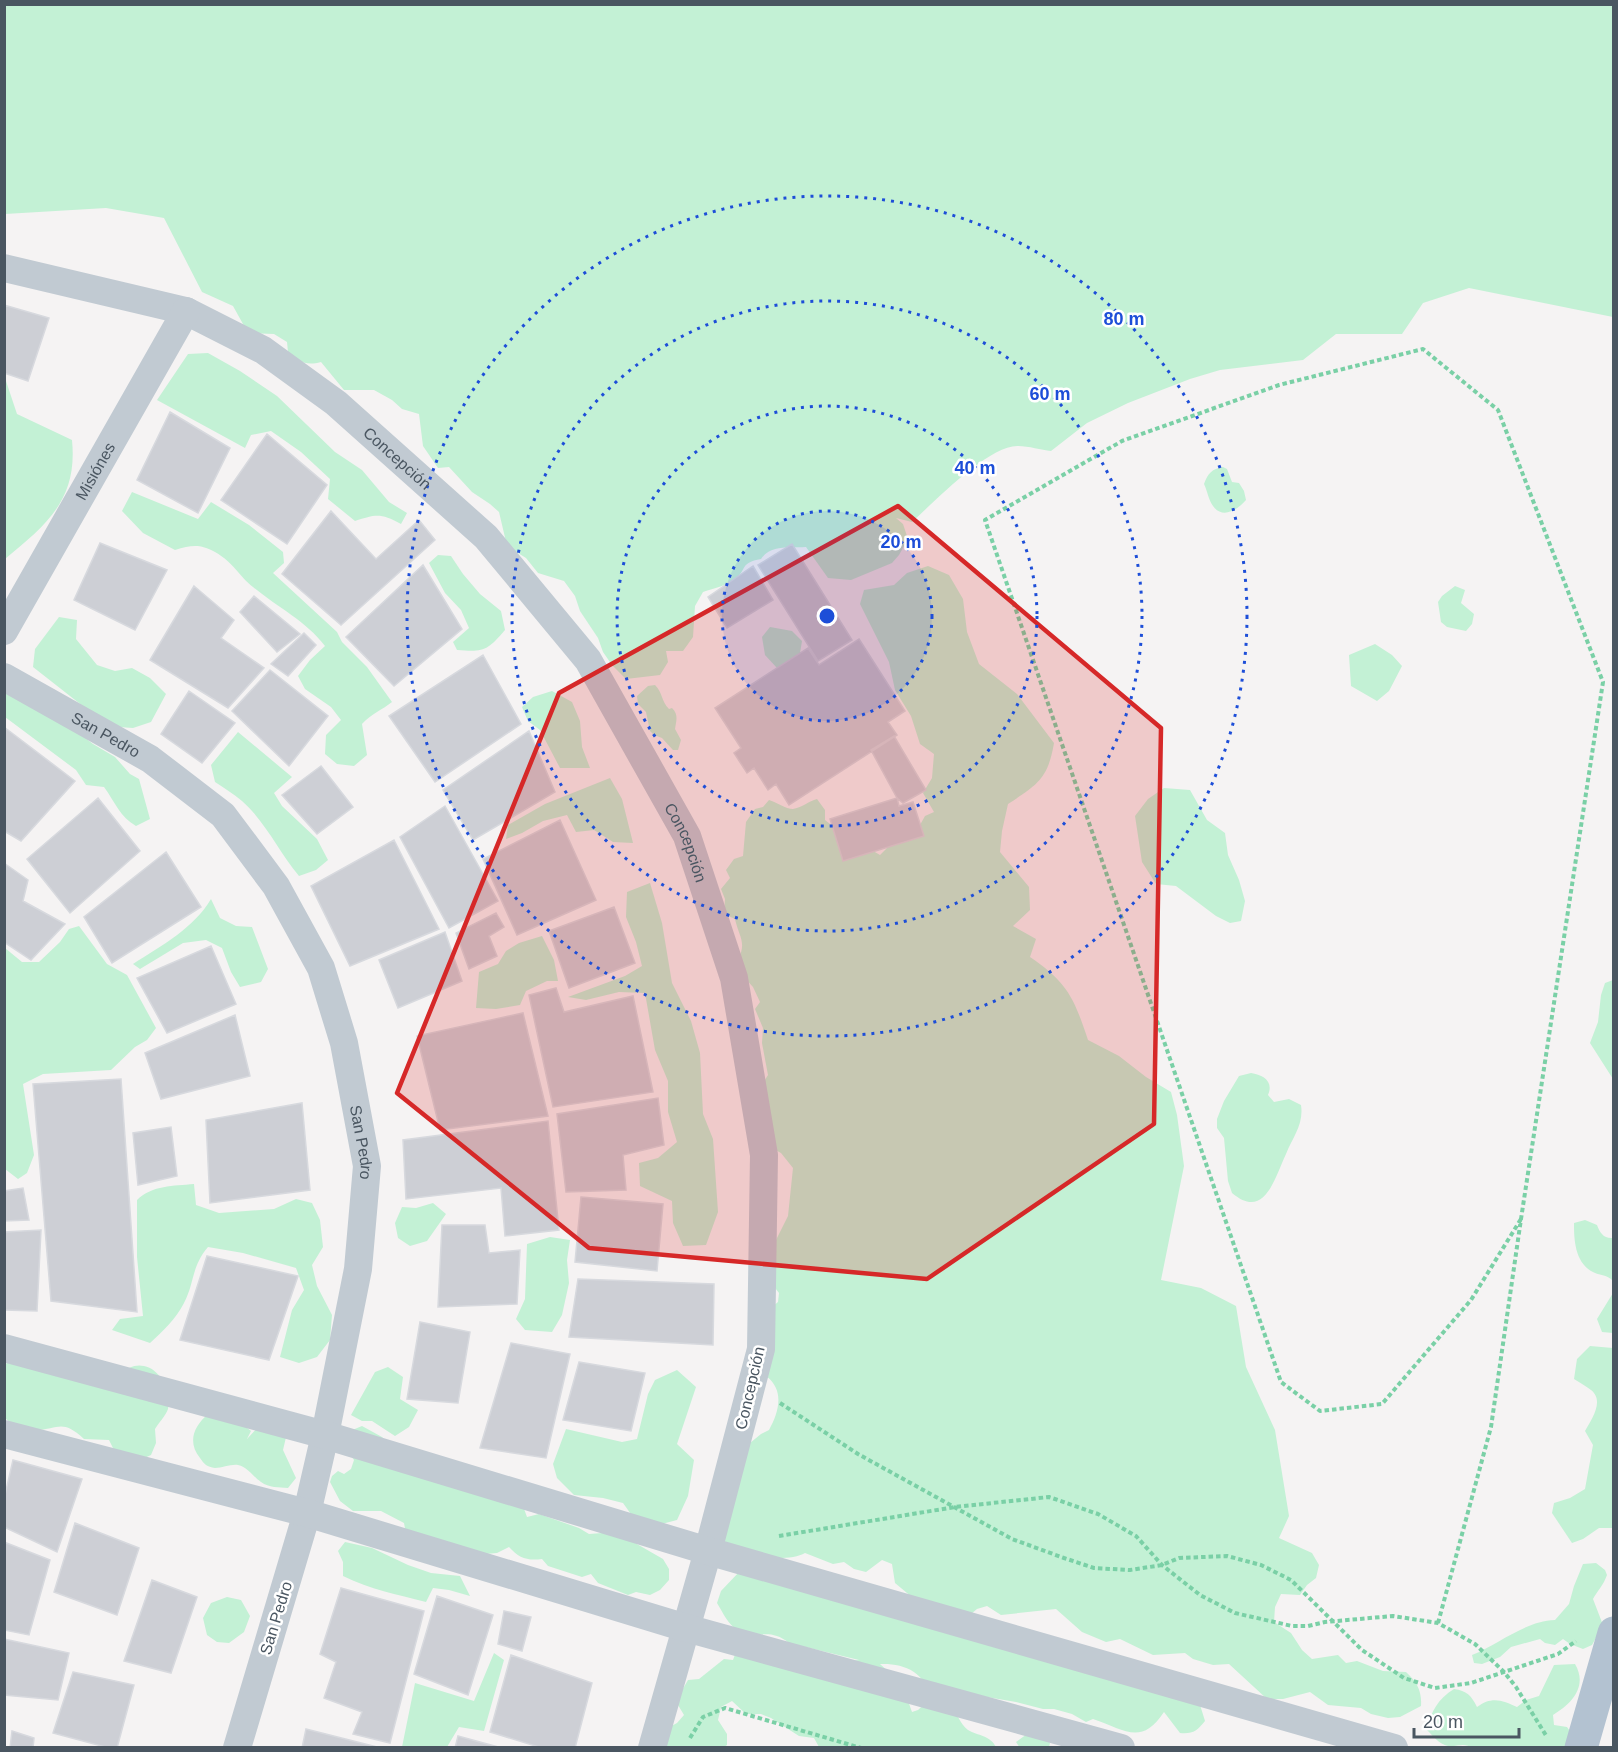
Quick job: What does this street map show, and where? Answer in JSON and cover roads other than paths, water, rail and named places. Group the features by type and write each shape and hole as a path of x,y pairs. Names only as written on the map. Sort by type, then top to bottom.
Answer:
{"main road":[{"path":"1566,1744 1600,1634"}],"street":[{"name":"Concepción","path":"4,268 186,311 263,350 336,403 486,537 588,660 687,836 734,978 764,1155 761,1349 708,1551 652,1748"},
{"name":"Misiónes","path":"4,631 186,311"},
{"name":"San Pedro","path":"4,677 150,759 223,815 276,886 321,968 344,1042 367,1166 358,1269 307,1513 237,1748"},
{"path":"4,1348 325,1435 708,1551 1394,1748"},
{"path":"4,1434 307,1513 686,1628 1121,1748"}]}
